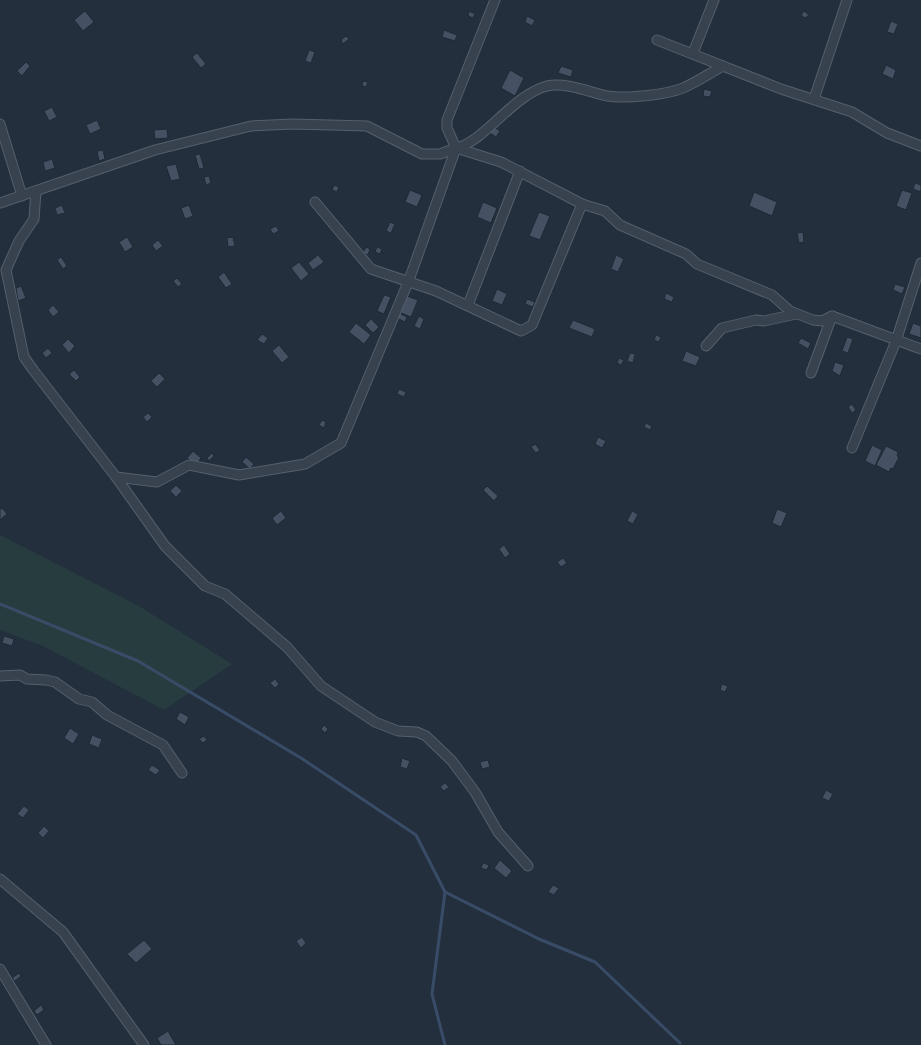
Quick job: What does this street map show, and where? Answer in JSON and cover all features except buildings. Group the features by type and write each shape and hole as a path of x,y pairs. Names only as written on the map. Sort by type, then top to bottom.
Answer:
{"street":[{"path":"116,477 157,482 189,465 239,475 305,464 336,447 344,438 409,280 456,148 447,128 447,120 495,0"},
{"path":"693,53 714,0"},
{"path":"814,99 847,0"},
{"path":"657,40 781,89 858,114 888,133 921,146"},
{"path":"0,203 155,150 251,126 360,125 375,128 422,154 440,154 470,143 507,110 545,87 576,88 608,96 665,92 683,88 723,66"},
{"path":"0,124 22,196"},
{"path":"456,148 501,162 582,204 605,211 620,225 686,254 702,267 772,294 784,307 796,314 822,321 832,316 921,349"},
{"path":"468,305 520,171"},
{"path":"36,191 34,219 19,241 6,270 24,357 116,477 165,546 205,586 225,594 287,647 322,686 375,722 398,731 417,732 426,736 452,761 475,792 498,832 528,866"},
{"path":"315,202 367,265 409,280 468,305 521,331 528,329 532,324 582,204"},
{"path":"852,448 896,341 921,263"},
{"path":"706,346 722,328 796,314"},
{"path":"811,372 832,316"},
{"path":"0,676 20,675 27,679 55,682 79,699 92,702 108,716 163,746 182,773"},
{"path":"0,878 63,932 144,1045"},
{"path":"0,969 46,1045"}],"green space":[{"path":"0,535 139,606 232,664 164,710 43,646 0,630"}],"waterway":[{"path":"0,604 138,661 301,758 416,835 445,892 432,994 445,1045"},
{"path":"445,892 539,939 595,962 680,1043"}]}
